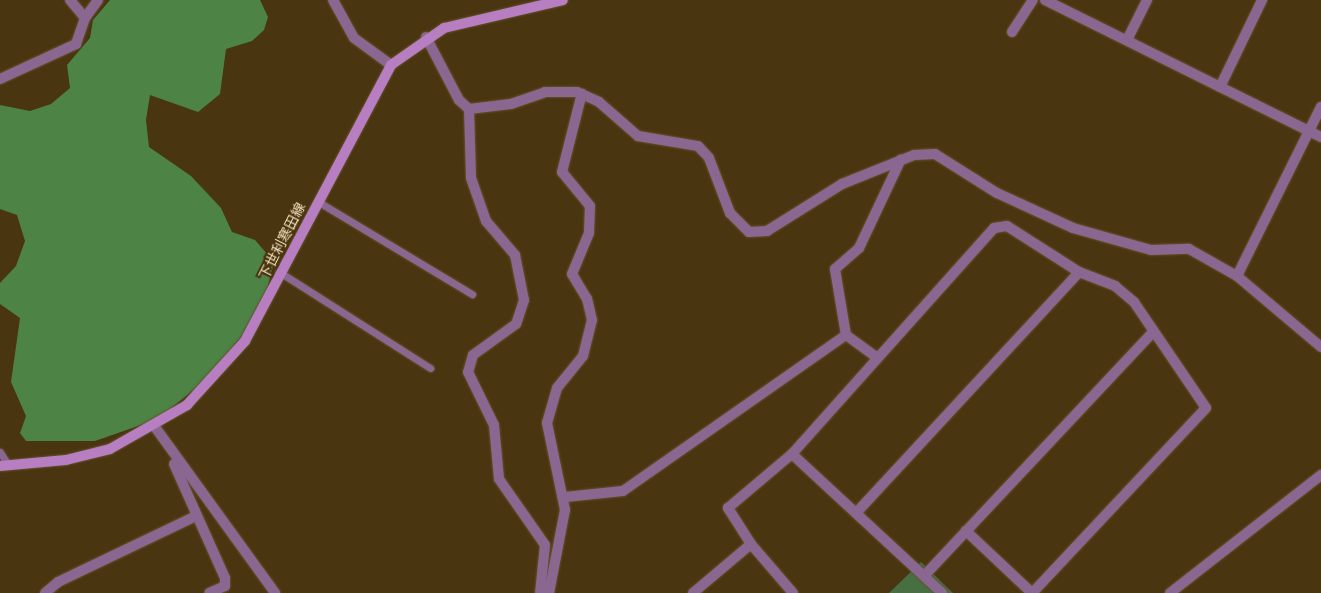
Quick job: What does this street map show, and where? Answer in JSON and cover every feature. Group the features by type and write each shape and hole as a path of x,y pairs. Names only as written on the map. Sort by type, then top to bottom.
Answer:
{"main road":[{"name":"下世利寒田線","path":"4,466 98,452 155,427 198,396 228,364 281,274 317,202 391,65 426,37 464,21 530,3 563,0"}],"street":[{"path":"70,0 85,18"},
{"path":"0,79 76,44 85,18 98,0"},
{"path":"333,0 354,38 391,65"},
{"path":"1012,32 1032,0"},
{"path":"1045,0 1321,137"},
{"path":"1127,40 1147,0"},
{"path":"1220,87 1262,0"},
{"path":"426,37 459,100 469,109 471,178 486,221 515,255 524,300 516,324 473,355 468,372 494,424 499,479 545,545 540,593"},
{"path":"469,109 511,104 545,92 582,93 638,136 689,142 702,149 730,213 749,232 767,231 829,190 901,160 925,153 942,156 997,193 1072,228 1151,250 1189,249 1236,276 1320,343"},
{"path":"549,593 564,497 547,424 554,396 579,364 591,333 587,299 572,274 591,224 590,206 562,172 582,93"},
{"path":"1236,276 1321,107"},
{"path":"878,358 846,335 835,269 859,248 901,160"},
{"path":"793,593 751,544 728,508 792,454 994,228 1007,226 1078,272 1115,286 1134,302 1206,408 1032,593 966,531"},
{"path":"857,512 1078,272"},
{"path":"924,576 1153,332"},
{"path":"564,497 623,491 846,335"},
{"path":"155,427 168,449 275,593"},
{"path":"168,449 224,578 225,586 209,593"},
{"path":"792,454 857,512 942,593"},
{"path":"1170,593 1321,475"},
{"path":"45,593 58,582 196,516"},
{"path":"693,593 751,544"}],"lane":[{"path":"317,202 472,294"},
{"path":"281,274 430,368"},
{"path":"0,452 4,466"}],"green space":[{"path":"110,0 260,0 268,17 264,30 252,41 226,49 220,94 198,112 150,95 146,120 149,147 191,176 221,208 232,232 255,240 274,262 261,313 204,381 158,419 95,441 26,441 20,433 26,416 11,382 20,318 0,304 0,283 16,266 25,241 17,215 0,209 0,105 30,111 51,104 70,88 67,65 90,38 93,20"},
{"path":"921,562 953,593 889,593"}]}
